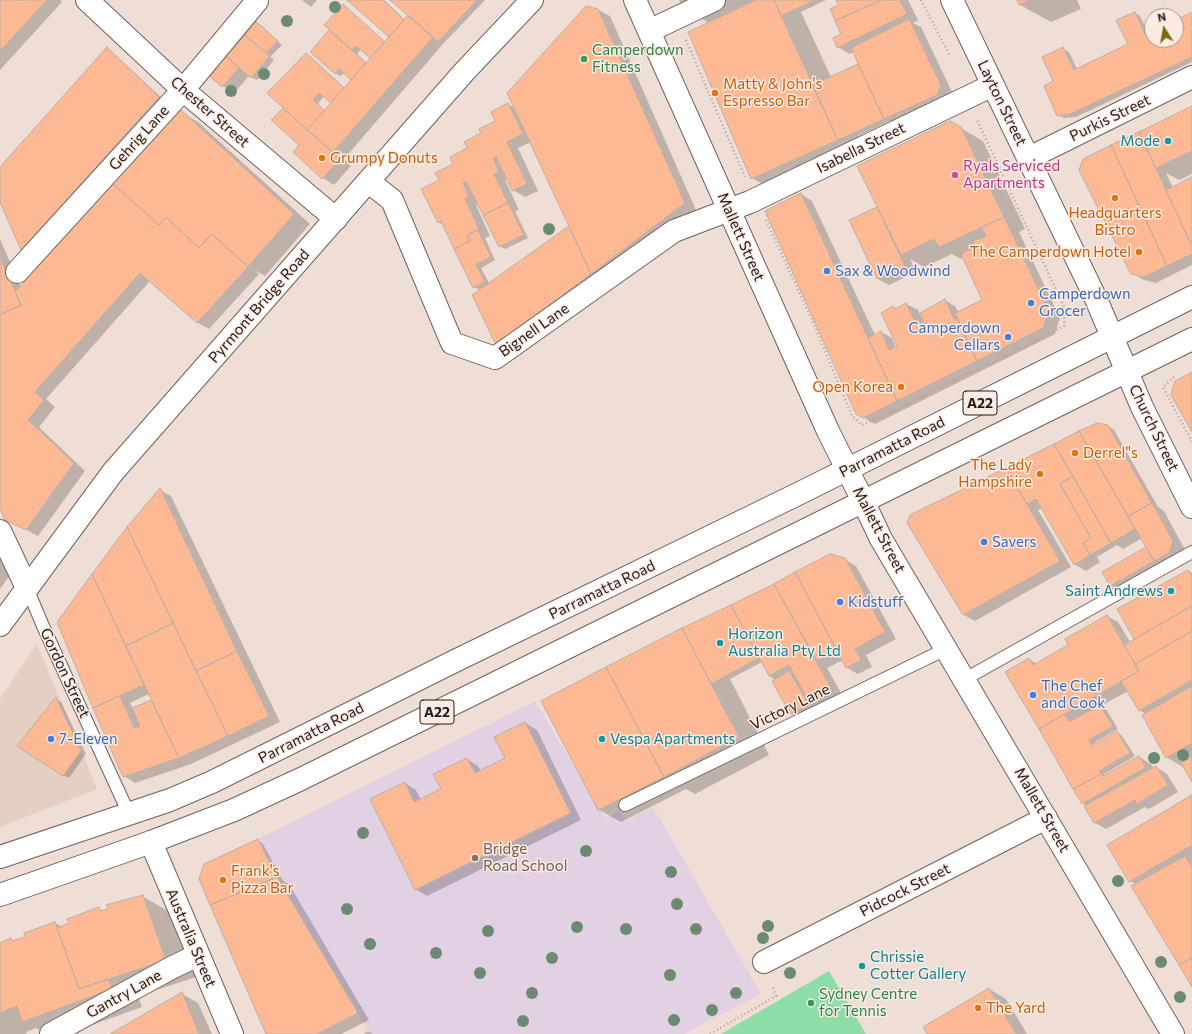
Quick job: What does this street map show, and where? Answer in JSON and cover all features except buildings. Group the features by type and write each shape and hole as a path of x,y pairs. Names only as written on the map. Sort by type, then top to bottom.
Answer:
{"main road":[{"name":"Chester Street","path":"87,0 183,90 336,219"},
{"name":"Pyrmont Bridge Road","path":"0,625 113,472 464,72 532,0"},
{"name":"Mallett Street","path":"635,0 828,431 881,539 1173,1034"},
{"name":"Layton Street","path":"952,0 1096,299 1127,371"},
{"name":"Gehrig Lane","path":"17,272 183,90 257,1"},
{"path":"648,31 724,3"},
{"name":"Purkis Street","path":"1029,158 1192,77"},
{"name":"Isabella Street","path":"729,210 993,85"},
{"name":"Bignell Lane","path":"369,182 392,200 452,343 495,358 674,231 729,210"},
{"name":"Parramatta Road","path":"0,857 170,800 212,782 457,660 847,470 1192,297"},
{"name":"A22","path":"0,895 151,842 234,810 301,779 1192,338"},
{"name":"Church Street","path":"1127,371 1142,407 1192,507"},
{"name":"Gordon Street","path":"0,531 27,588"},
{"name":"Pidcock Street","path":"764,962 1046,818"},
{"name":"Australia Street","path":"151,842 232,1034"},
{"name":"Gantry Lane","path":"51,1034 171,968 198,955"}],"lane":[{"path":"965,680 1192,552"},
{"name":"Gordon Street","path":"27,588 129,814"},
{"name":"Victory Lane","path":"626,804 946,649"}],"path":[{"path":"724,3 747,0"},
{"path":"921,0 952,60"},
{"path":"685,36 755,199 816,328 852,416 862,425 1011,354 1064,326 1064,307 977,119 968,96"},
{"path":"1179,374 1172,378 1163,387 1192,442"},
{"path":"710,1034 776,996 764,962"}],"shaded area":[{"name":"7-Eleven","path":"37,644 97,789 0,827 0,699"},
{"name":"Bridge Road School","path":"535,701 605,818 619,811 626,821 653,807 761,994 684,1034 370,1034 277,877 258,839"}],"green space":[{"name":"Sydney Centre for Tennis","path":"829,971 866,1034 721,1034"}],"place":[{"name":"Camperdown Fitness","path":"584,59"},
{"name":"Matty & John's Espresso Bar","path":"715,93"},
{"name":"Mode","path":"1168,141"},
{"name":"Grumpy Donuts","path":"322,158"},
{"name":"Ryals Serviced Apartments","path":"955,175"},
{"name":"Headquarters Bistro","path":"1115,198"},
{"name":"The Camperdown Hotel","path":"1139,252"},
{"name":"Sax & Woodwind","path":"827,271"},
{"name":"Camperdown Grocer","path":"1031,303"},
{"name":"Camperdown Cellars","path":"1008,337"},
{"name":"Open Korea","path":"901,387"},
{"name":"Derrel\"s","path":"1075,453"},
{"name":"The Lady Hampshire","path":"1040,474"},
{"name":"Savers","path":"984,542"},
{"name":"Saint Andrews","path":"1171,591"},
{"name":"Kidstuff","path":"840,602"},
{"name":"Horizon Australia Pty Ltd","path":"720,643"},
{"name":"The Chef and Cook","path":"1033,695"},
{"name":"7-Eleven","path":"51,739"},
{"name":"Vespa Apartments","path":"602,739"},
{"name":"Bridge Road School","path":"475,858"},
{"name":"Frank's Pizza Bar","path":"223,880"},
{"name":"Chrissie Cotter Gallery","path":"862,966"},
{"name":"Sydney Centre for Tennis","path":"811,1003"},
{"name":"The Yard","path":"978,1008"}]}
